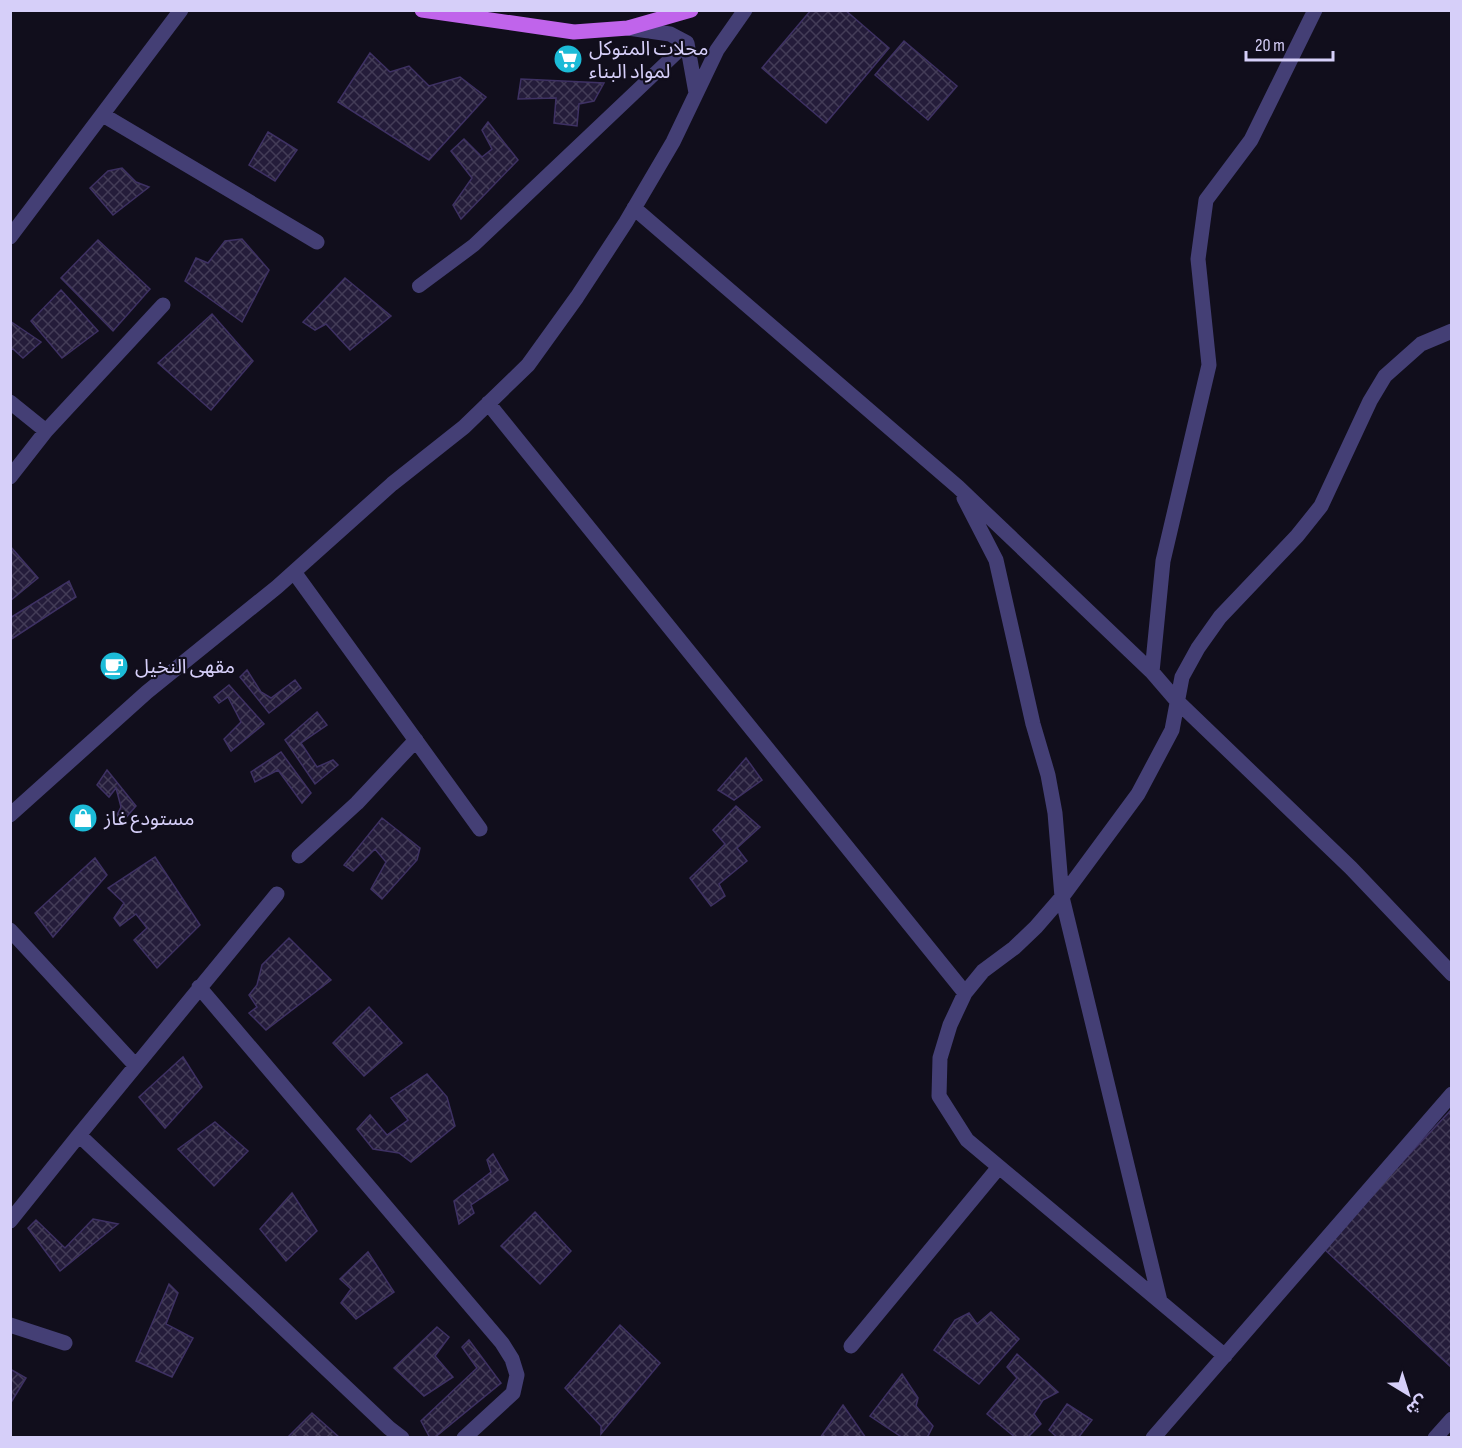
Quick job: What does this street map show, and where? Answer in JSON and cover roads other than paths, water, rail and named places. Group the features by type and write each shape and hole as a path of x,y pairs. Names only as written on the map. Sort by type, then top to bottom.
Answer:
{"main road":[{"path":"422,10 574,32 628,28 691,10"}],"street":[{"path":"10,237 181,10"},
{"path":"10,815 147,692 294,572 392,483 464,427 528,365 578,297 634,208 673,142 717,50 745,10"},
{"path":"1152,672 1164,561 1209,365 1198,259 1206,200 1251,140 1315,10"},
{"path":"628,28 670,34 687,43 696,93"},
{"path":"103,116 317,242"},
{"path":"634,208 958,487 1152,672 1177,701 1351,868 1452,974"},
{"path":"10,477 46,431 163,305"},
{"path":"1225,1356 967,1140 939,1096 940,1058 950,1025 965,993 983,971 1014,948 1036,927 1062,897 1138,794 1172,730 1182,677 1198,648 1220,617 1297,536 1321,506 1365,410 1385,376 1421,344 1452,331"},
{"path":"10,402 46,431"},
{"path":"488,404 965,993"},
{"path":"958,487 996,560 1033,724 1048,775 1055,813 1062,897 1160,1301"},
{"path":"294,572 480,829"},
{"path":"299,856 357,803 416,740"},
{"path":"10,1221 135,1065 277,894"},
{"path":"10,930 135,1065"},
{"path":"199,987 502,1343 512,1359 517,1375 513,1394 464,1437"},
{"path":"1152,1437 1452,1094"},
{"path":"79,1135 389,1428 402,1437"},
{"path":"851,1346 999,1167"},
{"path":"10,1324 66,1343"},
{"path":"1435,1437 1452,1419"}],"lane":[{"path":"418,286 474,245 687,43"}],"place":[{"name":"محلات المتوكل لمواد البناء","path":"568,59"},
{"name":"مقهى النخيل","path":"114,666"},
{"name":"مستودع غاز","path":"83,818"}]}
